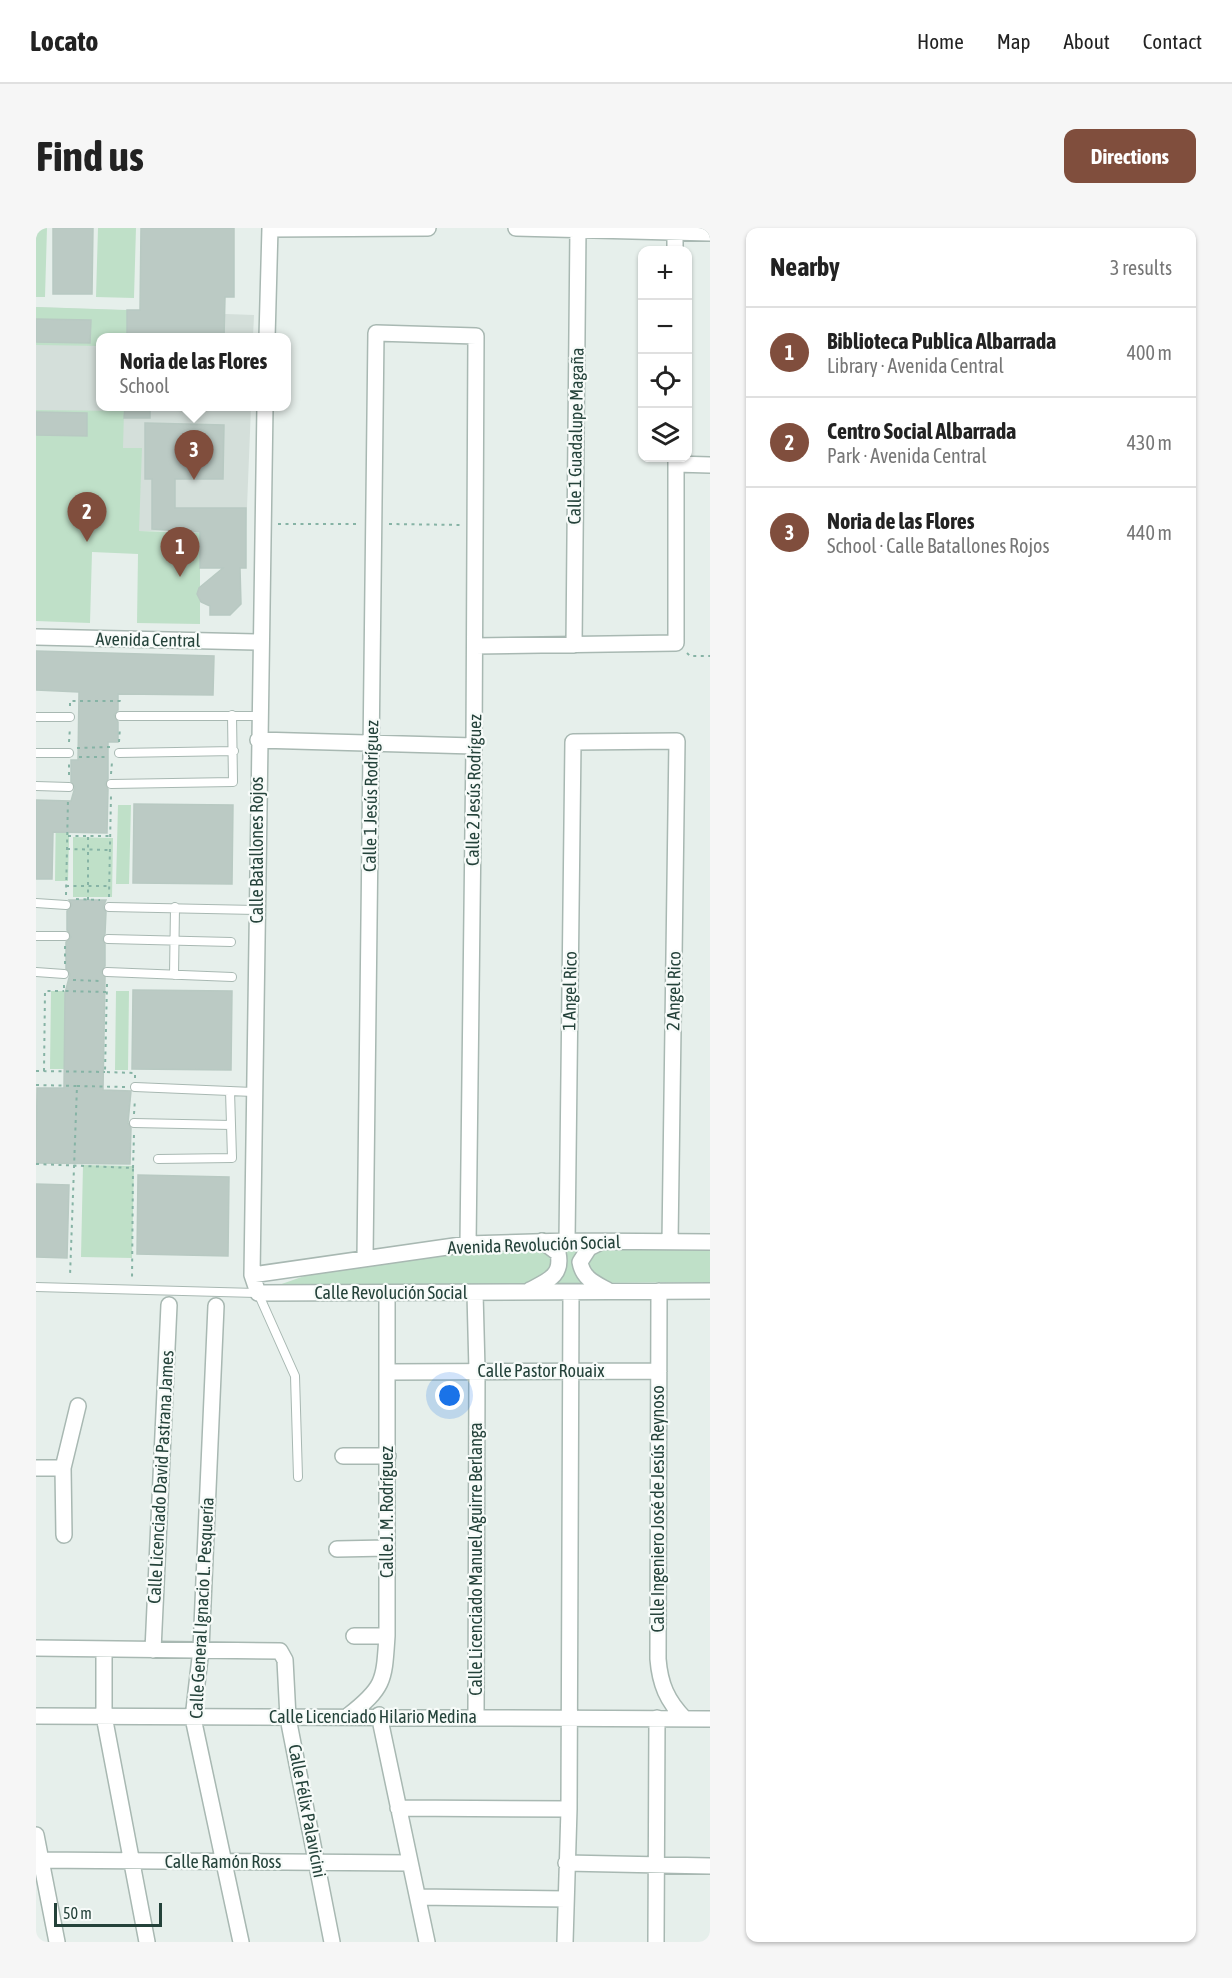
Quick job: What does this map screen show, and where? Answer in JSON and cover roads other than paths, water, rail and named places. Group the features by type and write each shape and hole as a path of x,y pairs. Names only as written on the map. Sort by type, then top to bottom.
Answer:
{"street":[{"path":"267,333 270,228 428,228"},
{"path":"516,228 675,230 710,233"},
{"name":"Calle 1 Guadalupe Magaña","path":"574,645 578,230"},
{"path":"675,230 675,246"},
{"name":"Calle 2 Jesús Rodríguez","path":"376,333 476,336 468,1244"},
{"name":"Calle 1 Jesús Rodríguez","path":"365,1258 376,333"},
{"name":"Calle Batallones Rojos","path":"258,1293 252,1275 253,1092 265,411"},
{"path":"475,646 676,643 676,462"},
{"path":"684,462 710,465"},
{"name":"Avenida Central","path":"36,637 260,642"},
{"path":"258,740 474,746"},
{"name":"2 Angel Rico","path":"573,742 677,741 670,1242"},
{"name":"1 Angel Rico","path":"567,1241 573,742"},
{"name":"Avenida Revolución Social","path":"252,1275 468,1244 542,1241 710,1242"},
{"name":"Calle Revolución Social","path":"524,1293 553,1278 558,1272 558,1253 542,1241"},
{"path":"601,1242 582,1255 582,1272 586,1278 611,1292"},
{"name":"Calle Ingeniero José de Jesús Reynoso","path":"659,1291 658,1659 661,1684 667,1697 685,1719"},
{"name":"Calle Revolución Social","path":"258,1293 710,1291"},
{"path":"565,1942 569,1809 571,1292"},
{"name":"Calle Licenciado Manuel Aguirre Berlanga","path":"475,1293 477,1370 476,1717"},
{"name":"Calle J. M. Rodríguez","path":"349,1715 373,1697 384,1677 387,1636 387,1294"},
{"name":"Calle Licenciado David Pastrana James","path":"153,1650 169,1305"},
{"name":"Calle General Ignacio L. Pesquería","path":"216,1306 201,1649 193,1718 241,1942"},
{"name":"Calle Pastor Rouaix","path":"388,1372 659,1371"},
{"path":"64,1535 63,1468 78,1406"},
{"path":"343,1456 388,1456"},
{"path":"36,1468 63,1468"},
{"path":"337,1549 387,1548"},
{"path":"354,1636 387,1636"},
{"path":"36,1648 201,1649"},
{"name":"Calle Félix Palavicini","path":"201,1649 274,1648 280,1651 285,1660 288,1718 332,1942"},
{"path":"104,1649 104,1716 147,1942"},
{"path":"379,1715 427,1942"},
{"name":"Calle Licenciado Hilario Medina","path":"36,1716 288,1718 379,1715 710,1719"},
{"path":"656,1942 657,1718"},
{"path":"398,1808 569,1809"},
{"path":"36,1835 38,1860 57,1942"},
{"name":"Calle Ramón Ross","path":"38,1860 410,1863"},
{"path":"566,1863 710,1866"},
{"path":"418,1897 566,1899"}],"lane":[{"path":"111,784 233,782 232,715"},
{"path":"120,716 258,716"},
{"path":"36,717 70,717"},
{"path":"119,753 234,751"},
{"path":"36,753 69,753"},
{"path":"36,786 69,787"},
{"path":"36,903 66,905"},
{"path":"109,907 257,910"},
{"path":"174,975 176,907"},
{"path":"36,936 65,936"},
{"path":"108,939 231,942"},
{"path":"36,972 64,974"},
{"path":"107,972 232,977"},
{"path":"135,1088 253,1092"},
{"path":"158,1158 232,1158 230,1091"},
{"path":"134,1123 231,1125"},
{"path":"36,1287 258,1293 295,1376 298,1477"}],"place":[{"name":"Noria de las Flores","path":"194,480"},
{"name":"Centro Social Albarrada","path":"87,542"},
{"name":"Biblioteca Publica Albarrada","path":"180,577"}]}
